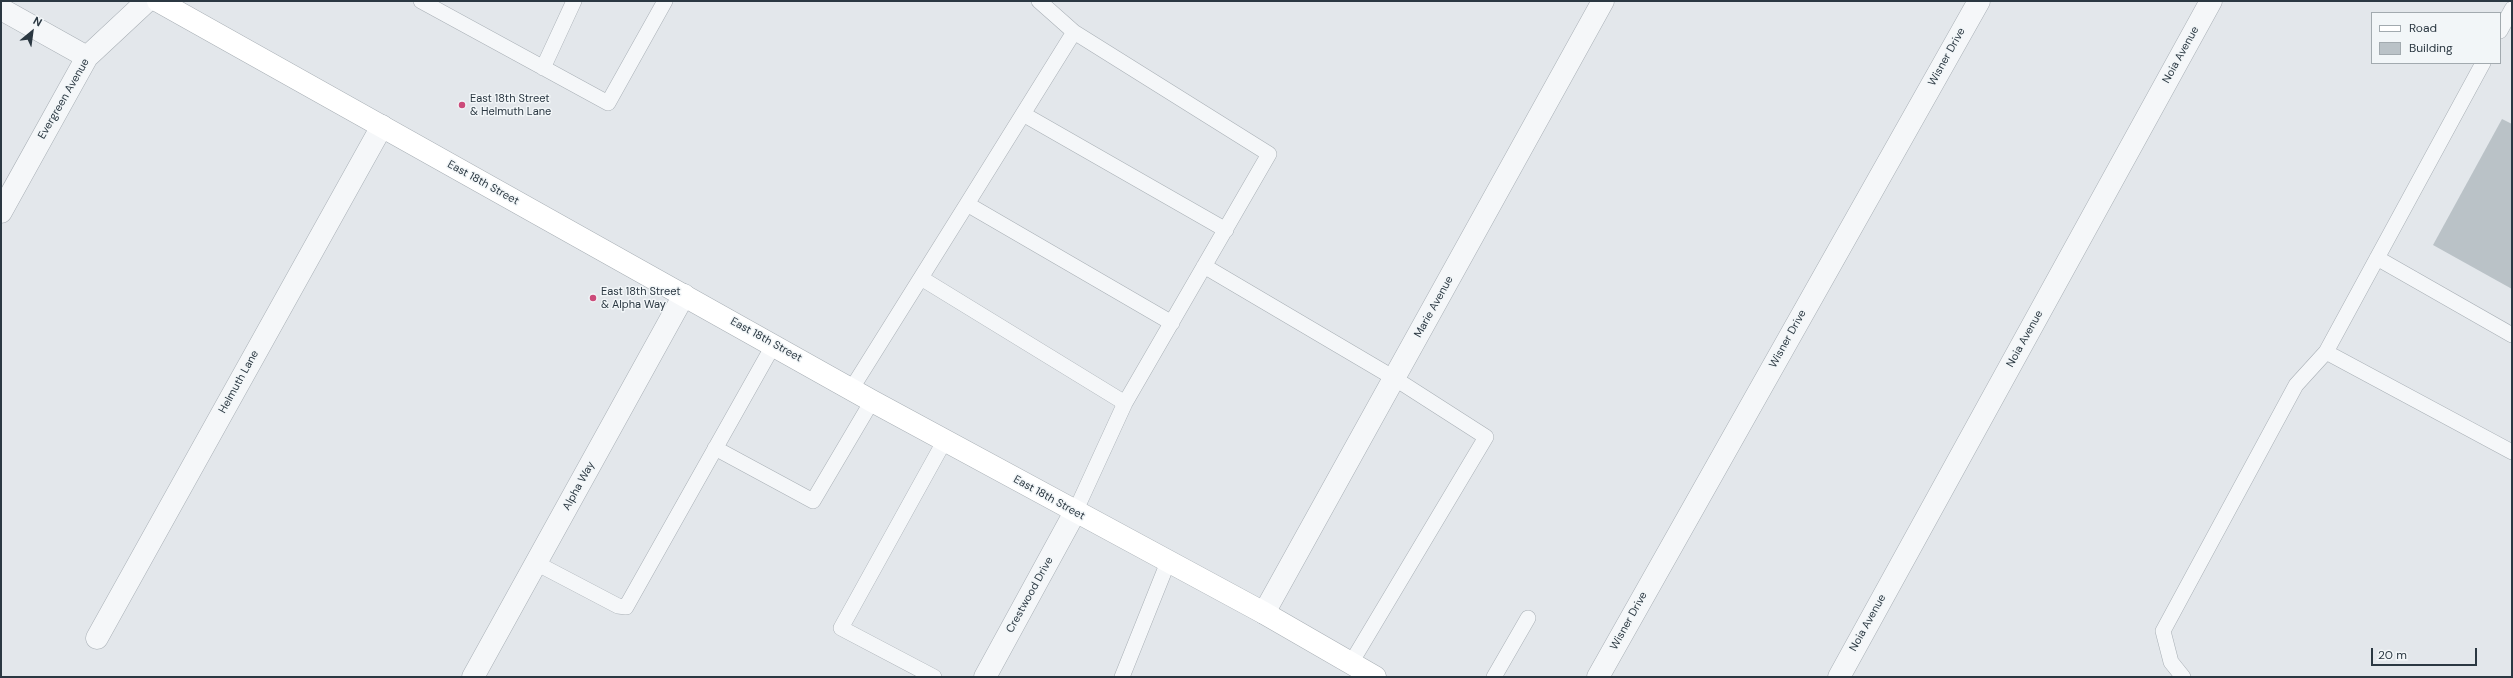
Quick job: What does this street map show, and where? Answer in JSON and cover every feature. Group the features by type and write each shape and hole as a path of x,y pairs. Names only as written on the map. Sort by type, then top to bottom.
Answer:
{"main road":[{"name":"East 18th Street","path":"158,1 872,400 1075,512 1264,613 1375,677"}],"street":[{"name":"Evergreen Avenue","path":"1,212 87,57 147,1"},
{"name":"Marie Avenue","path":"1264,613 1603,1"},
{"name":"Wisner Drive","path":"1598,677 1979,1"},
{"name":"Noia Avenue","path":"1839,677 2211,1"},
{"path":"1,9 87,57"},
{"name":"Helmuth Lane","path":"97,638 382,126"},
{"name":"Alpha Way","path":"473,677 684,295"},
{"name":"Crestwood Drive","path":"985,677 1075,512"}],"lane":[{"path":"421,1 447,7 543,68 608,104 664,1"},
{"path":"543,68 574,1"},
{"path":"1039,1 1074,32 1269,154 1125,403 1075,512"},
{"path":"2501,29 2512,9"},
{"path":"852,388 1074,32"},
{"path":"2183,677 2171,662 2162,631 2296,385 2326,352 2482,64"},
{"path":"1023,114 1226,230"},
{"path":"966,204 1172,323"},
{"path":"2377,258 2512,334"},
{"path":"1204,266 1394,378 1486,437 1351,663"},
{"path":"920,278 1125,403"},
{"path":"536,563 618,606 626,607 774,344"},
{"path":"2326,352 2512,452"},
{"path":"715,448 813,501 872,400"},
{"path":"934,677 841,628 945,440"},
{"path":"1122,677 1168,562"},
{"path":"1494,677 1528,618"}],"building":[{"path":"2502,119 2512,124 2512,289 2433,245"}],"place":[{"name":"East 18th Street & Helmuth Lane","path":"462,105"},
{"name":"East 18th Street & Alpha Way","path":"593,298"}]}
